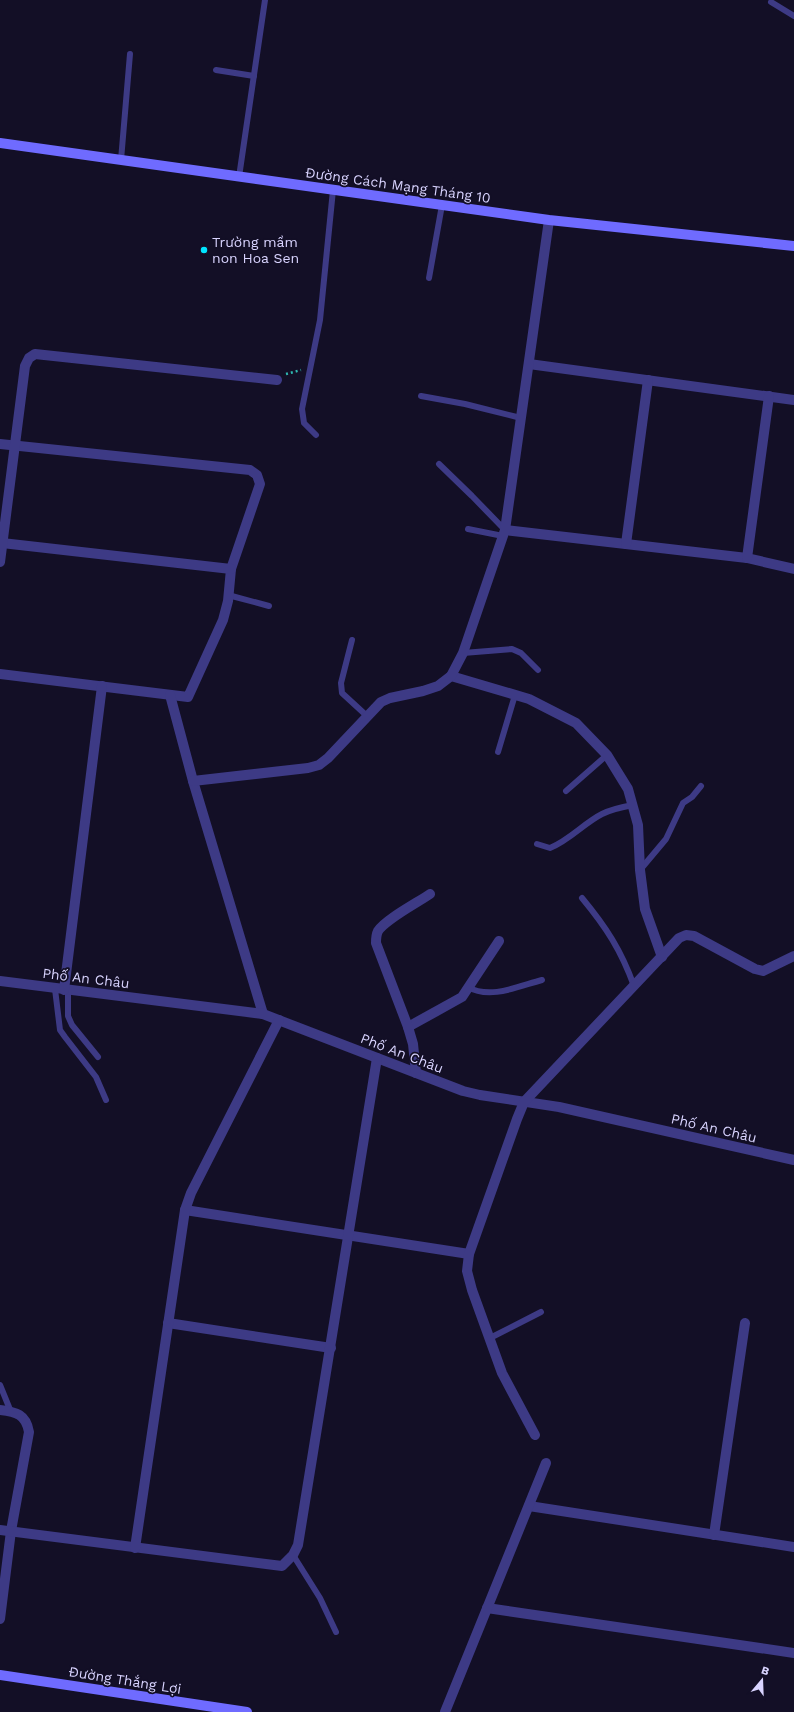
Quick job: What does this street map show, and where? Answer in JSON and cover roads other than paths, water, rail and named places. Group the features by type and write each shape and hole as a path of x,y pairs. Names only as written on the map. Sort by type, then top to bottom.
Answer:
{"main road":[{"name":"Đường Cách Mạng Tháng 10","path":"0,143 549,220 794,246"},
{"name":"Đường Thắng Lợi","path":"0,1675 247,1712"}],"street":[{"path":"193,780 308,768 319,765 328,758 375,707 386,700 438,686 451,676 463,653 504,534 549,220"},
{"path":"231,569 1,552 25,366 29,358 35,354 277,380"},
{"path":"529,364 794,400"},
{"path":"626,544 648,380"},
{"path":"747,558 769,396"},
{"path":"0,444 250,470 255,472 260,478 260,484 231,569 223,620 188,697 0,674"},
{"path":"504,534 626,544 747,558 794,569"},
{"path":"451,676 529,700 576,723 606,755 628,789 633,806 638,825 640,870 645,909 662,957"},
{"path":"62,990 102,686"},
{"path":"170,695 193,780 262,1014"},
{"path":"416,1073 413,1044 376,943 376,936 379,930 386,923 430,894"},
{"path":"535,1435 502,1373 472,1290 467,1271 469,1254 524,1102 679,938 686,935 694,936 755,969 763,971 794,956"},
{"path":"408,1027 462,998 499,941"},
{"name":"Phố An Châu","path":"0,980 62,990 262,1014 469,1092 559,1107 794,1160"},
{"path":"135,1548 184,1210 191,1193 279,1020"},
{"path":"0,1530 282,1566 293,1555 298,1545 377,1058"},
{"path":"184,1210 469,1254"},
{"path":"168,1324 331,1348"},
{"path":"714,1535 745,1324"},
{"path":"0,1410 11,1412 23,1417 27,1422 29,1432 11,1531 0,1619"},
{"path":"445,1712 546,1463"},
{"path":"529,1506 794,1547"},
{"path":"487,1608 794,1653"}],"lane":[{"path":"239,177 265,0"},
{"path":"771,2 794,16"},
{"path":"120,160 130,54"},
{"path":"216,70 254,76"},
{"path":"316,435 304,423 301,415 320,320 333,190"},
{"path":"428,278 442,205"},
{"path":"421,396 465,404 521,418"},
{"path":"439,464 472,496 504,534"},
{"path":"468,529 504,534"},
{"path":"228,595 269,606"},
{"path":"352,640 340,683 341,689 342,693 367,716"},
{"path":"463,653 512,649 521,653 538,670"},
{"path":"498,752 515,695"},
{"path":"566,791 606,755"},
{"path":"640,870 666,839 684,804 701,786"},
{"path":"537,844 550,848 560,844 601,814 612,810 633,806"},
{"path":"582,898 604,925 625,962 634,986"},
{"path":"468,987 476,992 490,994 542,980"},
{"path":"62,990 68,1016 72,1025 98,1057"},
{"path":"62,990 60,1030 96,1077 106,1100"},
{"path":"490,1338 541,1312"},
{"path":"0,1385 11,1412"},
{"path":"293,1555 320,1598 336,1632"}],"place":[{"name":"Trường mầm non Hoa Sen","path":"204,250"}]}
